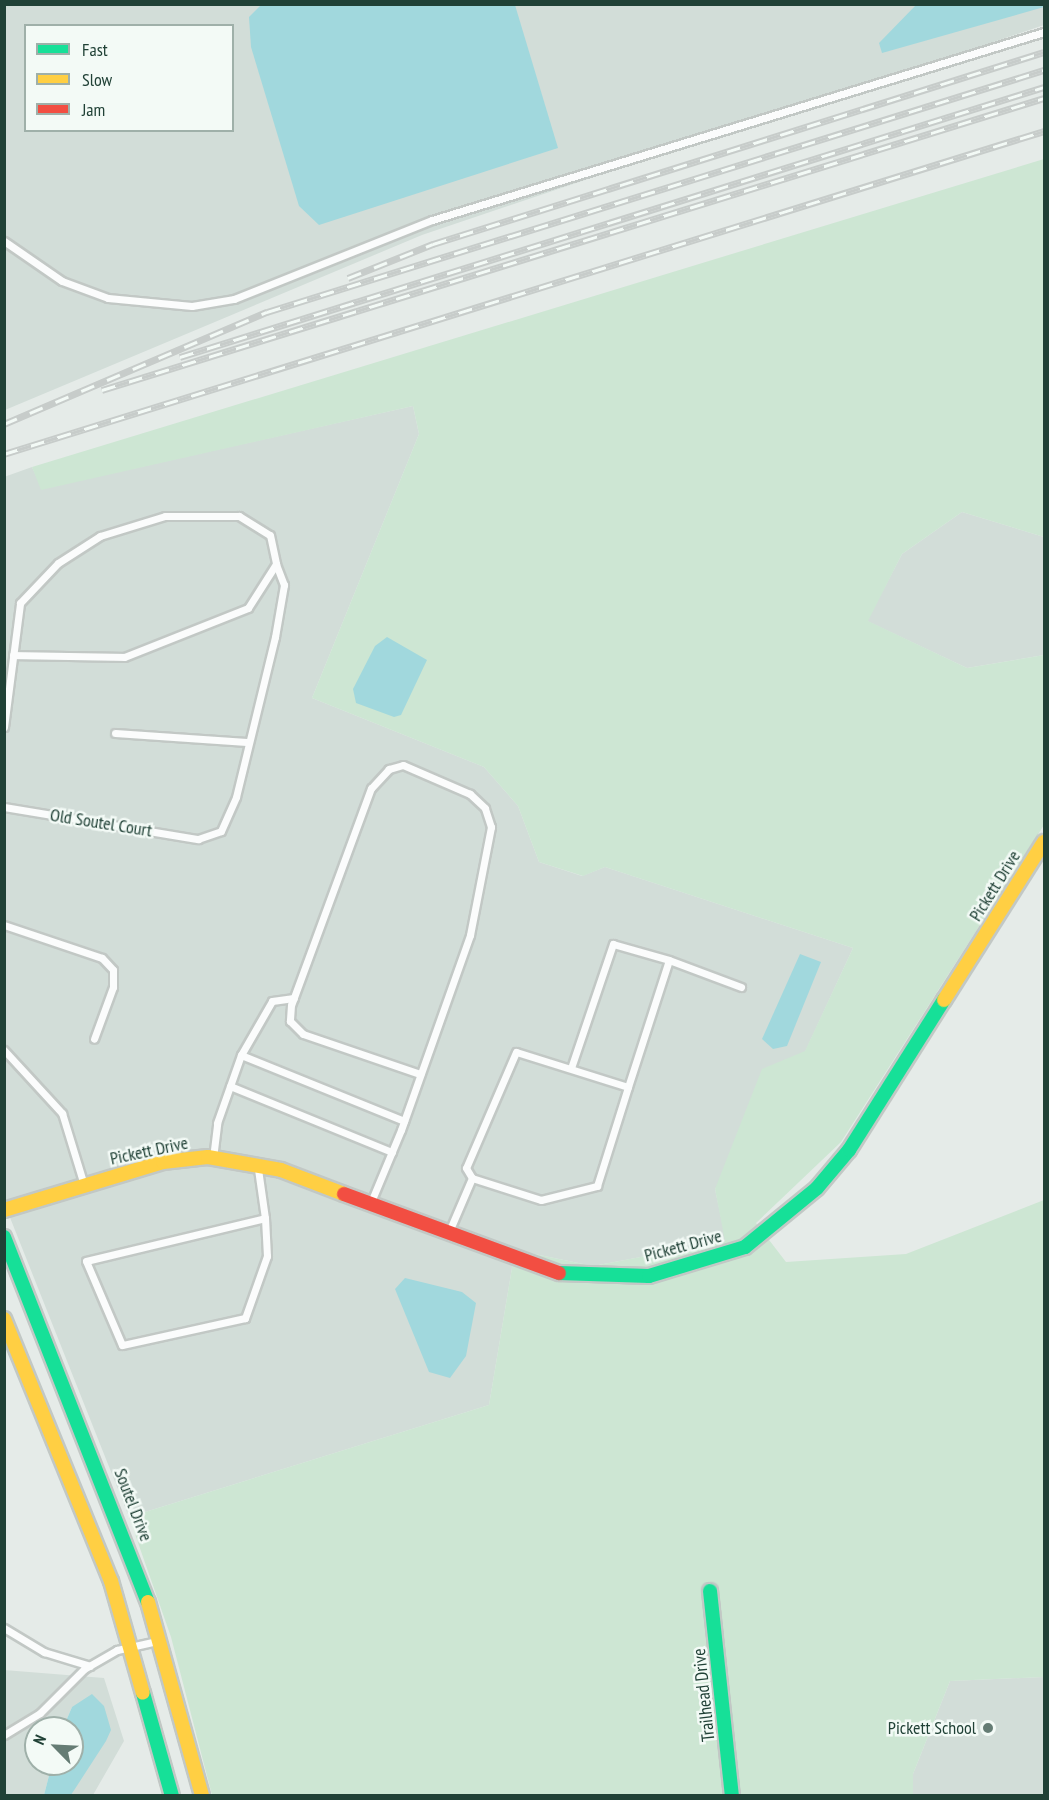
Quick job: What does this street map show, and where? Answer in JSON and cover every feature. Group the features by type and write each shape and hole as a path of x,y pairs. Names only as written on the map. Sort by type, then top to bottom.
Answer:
{"street":[{"name":"Pickett Drive","path":"4,1210 163,1162 213,1158 258,1166 574,1277 649,1276 745,1246 817,1188 868,1126 1044,842"},
{"name":"Soutel Drive","path":"4,1237 104,1480 160,1640 201,1796"},
{"path":"4,1319 74,1480 132,1647 172,1796"},
{"name":"Trailhead Drive","path":"710,1591 732,1796"}],"lane":[{"path":"4,241 62,281 108,298 192,306 234,299 432,220 1044,32"},
{"path":"4,727 20,603 58,563 100,536 165,516 239,516 270,535 276,564 284,585 275,638 247,742 115,733"},
{"path":"13,655 124,657 248,608 276,564"},
{"name":"Old Soutel Court","path":"4,807 198,839 221,831 236,797 247,742"},
{"path":"370,1204 404,1121 420,1074 485,877 491,827 485,808 470,794 403,765 388,769 371,788 294,998 290,1021 303,1034 420,1074"},
{"path":"4,925 102,958 113,970 113,987 94,1039"},
{"path":"571,1068 613,944 669,960 741,987"},
{"path":"628,1087 516,1052 466,1168 472,1178 541,1200 597,1186 669,960"},
{"path":"213,1158 217,1123 241,1056 272,1001 294,998"},
{"path":"4,1050 62,1113 84,1185"},
{"path":"241,1056 404,1121"},
{"path":"230,1086 392,1152"},
{"path":"258,1166 265,1218 267,1256 244,1318 122,1345 86,1261 265,1218"},
{"path":"448,1234 472,1178"},
{"path":"4,1628 44,1652 90,1665"},
{"path":"4,1734 40,1713 90,1665 132,1647 160,1640"}],"shaded area":[{"path":"5,5 1044,5 1044,25 422,235 5,410"},
{"path":"413,406 419,434 312,698 484,767 518,806 539,862 582,876 605,867 853,948 805,1052 715,1189 726,1241 593,1266 515,1250 489,1405 129,1517 5,1205 4,477 32,467 42,489"},
{"path":"962,512 1044,537 1044,655 967,668 867,621 902,554"},
{"path":"4,1670 104,1678 124,1741 93,1795 71,1795 75,1787 75,1776 84,1776 84,1716 72,1716 72,1707 68,1716 24,1716 24,1776 49,1776 44,1795 5,1795"},
{"name":"Pickett School","path":"1044,1677 1044,1795 913,1795 913,1774 950,1681"}],"green space":[{"path":"1044,159 1044,537 962,512 902,554 868,621 967,668 1044,655 1044,825 841,1142 756,1223 786,1262 906,1254 1044,1200 1044,1677 950,1681 913,1774 913,1795 212,1795 171,1637 129,1517 489,1405 515,1250 593,1266 725,1241 715,1189 762,1069 805,1051 853,948 605,867 583,876 539,862 518,806 484,767 312,698 419,434 413,406 41,490 32,467"}],"water":[{"path":"262,4 515,5 558,148 319,225 299,206 251,47 249,17"},
{"path":"917,4 1044,4 1044,7 882,53 879,43"},
{"path":"387,637 427,660 401,715 394,717 356,703 353,689 375,646"},
{"path":"800,954 821,962 787,1046 773,1049 762,1039"},
{"path":"405,1278 462,1292 476,1303 466,1356 450,1378 429,1372 395,1289"},
{"path":"92,1694 104,1706 111,1730 84,1775 84,1716 68,1716 72,1707"},
{"path":"49,1776 83,1776 71,1795 44,1795"}],"railway":[{"path":"348,278 433,244 1044,52"},
{"path":"4,424 267,312 1044,70"},
{"path":"180,357 1044,87"},
{"path":"102,390 1044,98"},
{"path":"4,454 1044,131"}],"traffic: fast":[{"path":"559,1273 649,1276 745,1247 817,1188 849,1150 944,1000"},
{"path":"4,1237 148,1602"},
{"path":"710,1591 732,1796"},
{"path":"143,1693 172,1796"}],"traffic: slow":[{"path":"944,1000 1044,842"},
{"path":"4,1210 163,1162 208,1157 281,1170 344,1194"},
{"path":"4,1319 111,1581 143,1693"},
{"path":"148,1602 202,1796"}],"traffic: jam":[{"path":"344,1194 559,1273"}],"place":[{"name":"Pickett School","path":"988,1728"}]}
